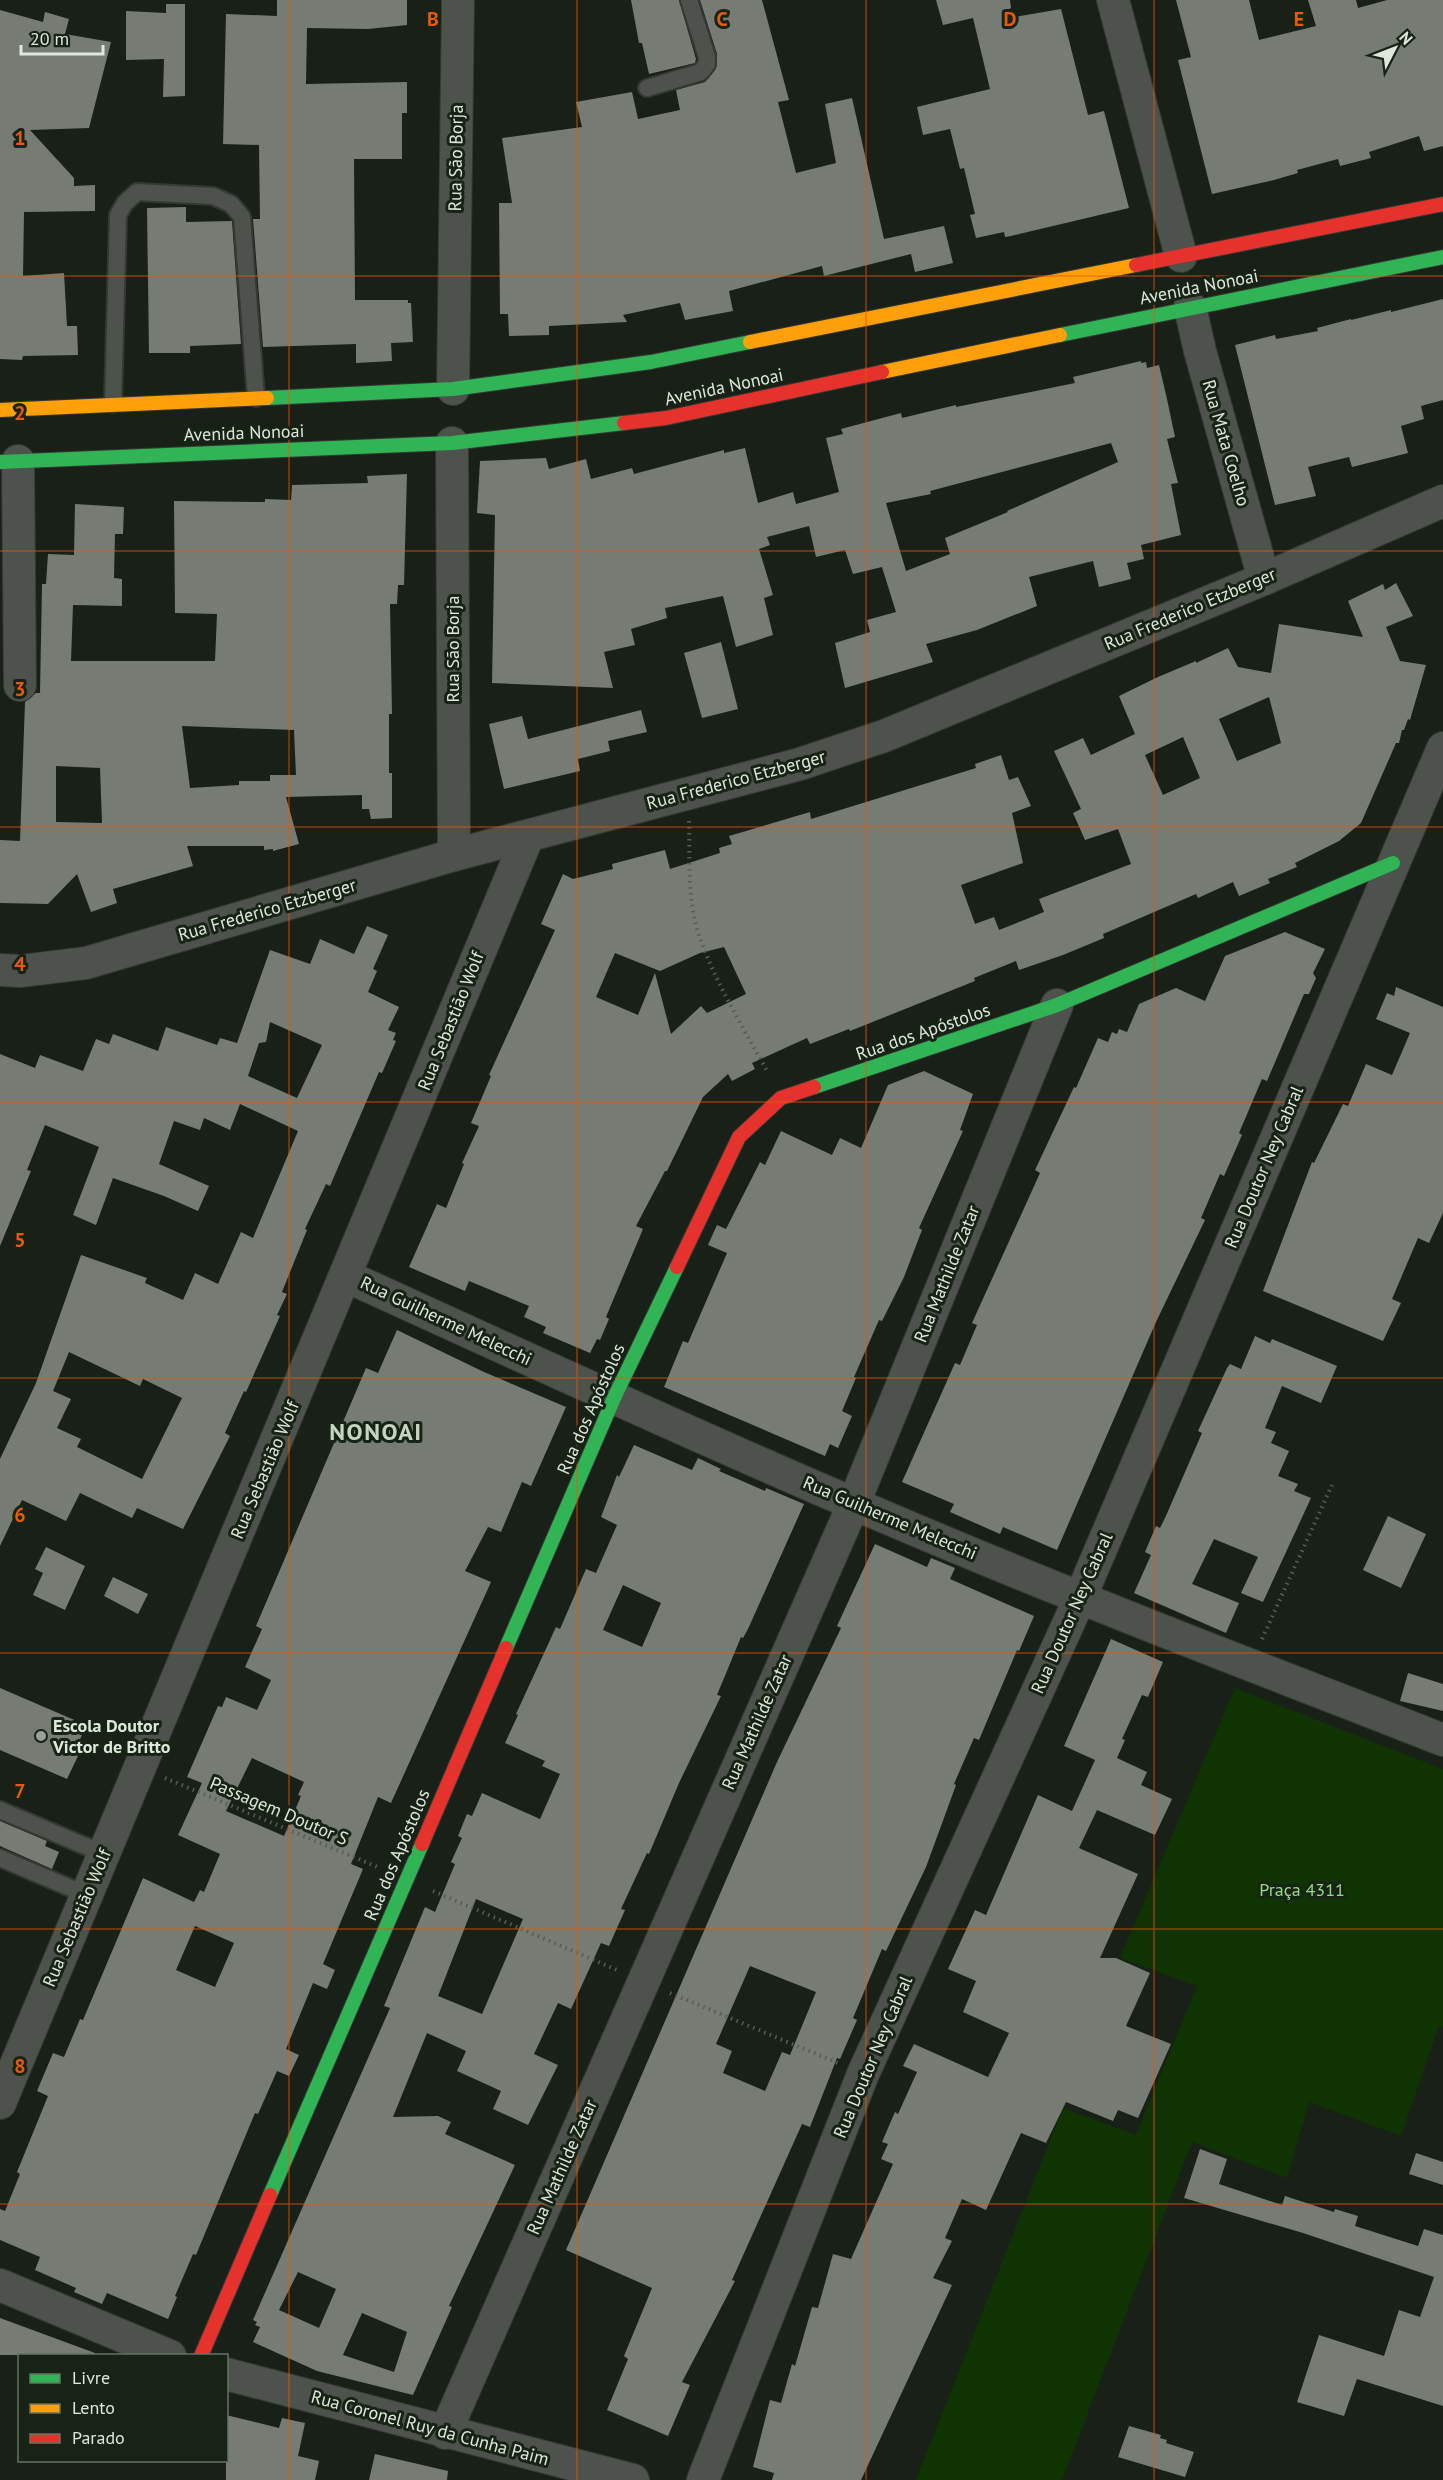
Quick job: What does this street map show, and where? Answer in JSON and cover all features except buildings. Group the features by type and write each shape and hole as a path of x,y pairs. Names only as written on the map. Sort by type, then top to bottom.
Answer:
{"main road":[{"name":"Avenida Nonoai","path":"0,410 453,389 651,363 1443,204"},
{"name":"Avenida Nonoai","path":"9,461 452,442 666,418 1190,307 1443,257"},
{"name":"Rua dos Apóstolos","path":"201,2354 614,1398 739,1137 781,1098 1057,1005 1394,863"}],"street":[{"name":"Rua São Borja","path":"453,389 458,0"},
{"path":"1113,0 1181,256"},
{"name":"Rua Mata Coelho","path":"1190,307 1200,351 1264,579"},
{"name":"Rua São Borja","path":"452,442 454,855"},
{"path":"9,461 20,685"},
{"name":"Rua Frederico Etzberger","path":"0,970 21,971 86,963 454,855 800,764 884,736 1264,579 1443,501"},
{"name":"Rua Doutor Ney Cabral","path":"703,2480 863,2074 1080,1598 1443,748"},
{"name":"Rua Sebastião Wolf","path":"0,2103 528,836"},
{"name":"Rua Mathilde Zatar","path":"445,2433 854,1503 1057,1005"},
{"name":"Rua Guilherme Melecchi","path":"346,1276 614,1398 854,1503 1080,1598 1443,1740"},
{"path":"0,2284 168,2354"},
{"name":"Rua Coronel Ruy da Cunha Paim","path":"228,2375 445,2433 633,2480"}],"lane":[{"path":"647,88 701,72 707,64 689,0"},
{"path":"113,404 118,215 125,203 137,192 213,196 231,204 242,217 256,398"},
{"path":"0,1810 104,1854"},
{"path":"0,1858 87,1895"}],"path":[{"path":"688,794 690,889 698,931 721,986 781,1098"},
{"path":"1251,1664 1332,1485"},
{"name":"Passagem Doutor S","path":"141,1767 406,1879"}],"green space":[{"name":"Praça 4311","path":"1235,1688 1443,1769 1443,2027 1439,2026 1401,2136 1309,2102 1287,2178 1192,2142 1062,2480 916,2480 1063,2108 1136,2135 1197,1986 1120,1958"}],"traffic: fast":[{"path":"1060,335 1443,257"},
{"path":"267,398 453,389 651,362 750,342"},
{"path":"0,462 452,443 624,423"},
{"path":"814,1087 1057,1005 1393,863"},
{"path":"506,1648 614,1398 677,1267"},
{"path":"270,2195 422,1844"}],"traffic: slow":[{"path":"750,342 1136,265"},
{"path":"882,372 1060,335"},
{"path":"0,410 267,398"}],"traffic: jam":[{"path":"1136,265 1443,204"},
{"path":"624,423 666,418 882,372"},
{"path":"677,1267 739,1137 781,1098 814,1087"},
{"path":"422,1844 506,1648"},
{"path":"202,2354 270,2195"}],"place":[{"name":"Escola Doutor Victor de Britto","path":"41,1736"}],"district":[{"name":"NONOAI","path":"376,1432"}]}
